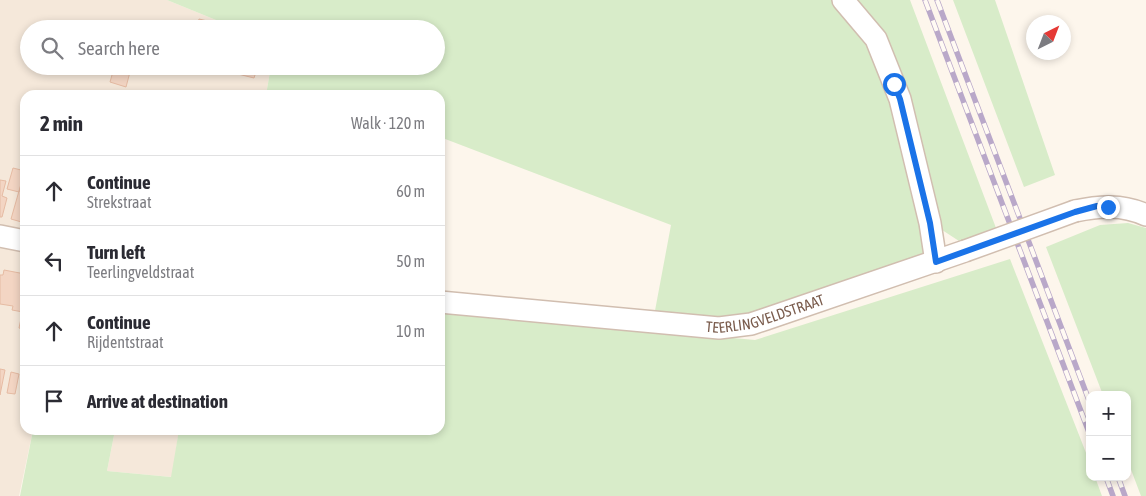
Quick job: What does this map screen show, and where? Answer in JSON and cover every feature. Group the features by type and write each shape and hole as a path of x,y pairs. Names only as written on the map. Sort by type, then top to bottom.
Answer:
{"street":[{"path":"843,0 876,38 900,99 930,223 936,262"},
{"name":"TEERLINGVELDSTRAAT","path":"445,302 719,328 751,324 1097,206 1112,207 1146,215"},
{"path":"0,236 20,240"}],"shaded area":[{"path":"0,0 167,0 216,20 20,20 20,75 269,75 267,90 20,90 20,435 32,435 19,496 0,496"},
{"path":"114,435 178,435 172,477 107,471"}],"green space":[{"path":"167,0 832,0 858,27 872,49 883,75 902,133 928,248 924,259 746,320 654,316 671,225 445,139 445,90 267,90 269,75 445,75 445,20 216,20"},
{"path":"853,0 910,0 996,228 959,241 936,226"},
{"path":"953,0 995,0 1055,175 1024,187"},
{"path":"1128,223 1146,228 1146,496 1141,496 1131,470 1131,391 1101,391 1046,247 1100,225"},
{"path":"1010,259 1086,453 1086,481 1096,481 1102,496 20,496 32,435 114,435 107,471 171,477 178,435 445,435 445,311 755,340"}],"building":[{"path":"112,75 129,75 126,87 110,82"},
{"path":"242,75 255,75 254,78"},
{"path":"13,168 20,170 19,192 7,189"},
{"path":"0,180 6,181 2,196 7,198 2,217 0,217"},
{"path":"20,188 20,222 11,219"},
{"path":"4,270 20,273 20,311 12,310 13,306 0,304 0,275 3,275"},
{"path":"0,369 5,370 0,395"},
{"path":"11,372 19,374 15,394 7,393"}],"railway":[{"path":"925,0 1086,424"},
{"path":"937,0 1086,392"},
{"path":"1107,481 1113,496"},
{"path":"1119,481 1125,496"}],"route":[{"path":"894,84 900,99 930,223 936,262 1075,212 1097,206 1108,207"}]}
